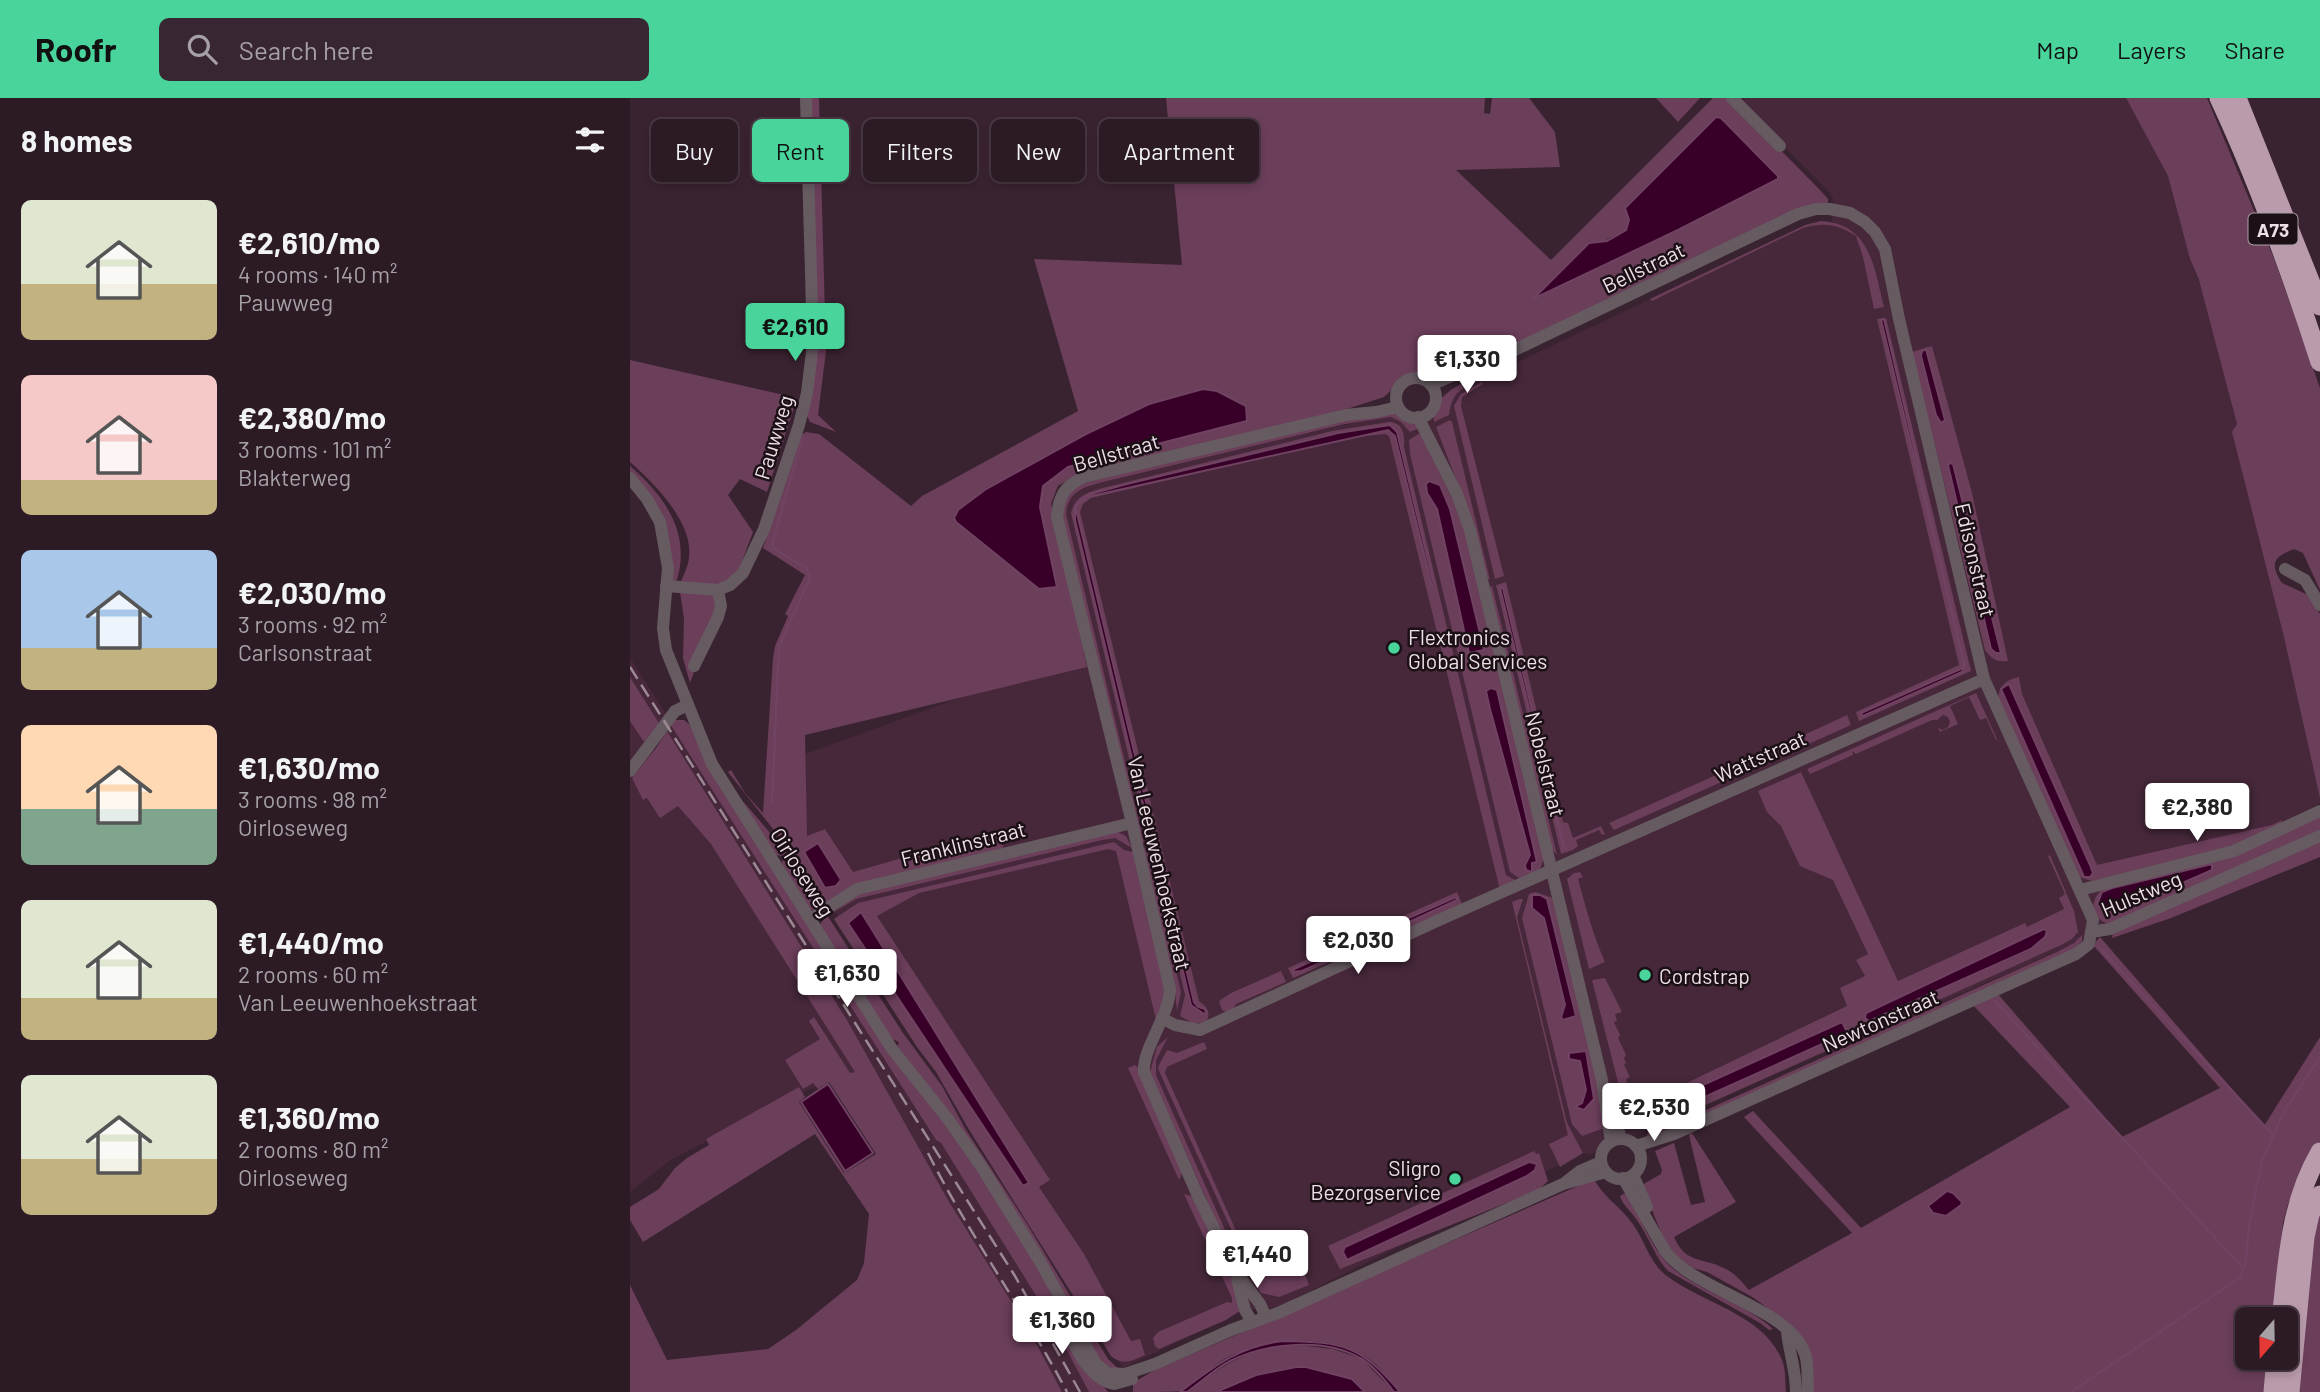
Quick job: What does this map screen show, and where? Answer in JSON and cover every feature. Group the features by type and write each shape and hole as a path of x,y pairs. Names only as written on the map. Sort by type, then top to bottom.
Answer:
{"highway":[{"name":"A73","path":"2219,98 2296,288 2320,362"},
{"name":"A73","path":"2237,98 2320,306"},
{"path":"2283,1307 2294,1214 2303,1185 2320,1152"},
{"path":"2290,1392 2305,1237 2310,1214 2320,1195"},
{"path":"2273,1392 2275,1370"}],"street":[{"name":"Pauwweg","path":"718,590 730,585 743,573 764,529 807,393 813,343 806,98"},
{"path":"1732,98 1780,146"},
{"name":"Bellstraat","path":"1433,390 1798,214 1815,209 1830,209"},
{"name":"Edisonstraat","path":"1830,209 1850,213 1865,222 1885,249 1984,679 2080,890 2092,920 2091,932"},
{"path":"1423,379 1433,390 1434,405 1423,415 1406,415 1397,402 1398,387 1406,380 1423,379"},
{"name":"Bellstraat","path":"1063,492 1070,483 1084,477 1397,402"},
{"name":"Nobelstraat","path":"1423,415 1470,530 1616,1140"},
{"name":"Oirloseweg","path":"630,478 647,499 660,522 667,558 663,628 666,650 712,764 892,1049 948,1119 981,1166 1041,1263 1054,1289 1070,1338 1096,1376 1114,1383"},
{"name":"Van Leeuwenhoekstraat","path":"1063,492 1057,517 1170,989 1170,1000 1145,1060 1144,1072 1198,1196 1234,1269 1260,1304 1266,1317"},
{"path":"2285,569 2305,580 2320,605"},
{"path":"666,586 718,590 721,606 718,617 694,666"},
{"name":"Wattstraat","path":"1163,1019 1175,1025 1200,1030 1552,870 1984,679"},
{"path":"630,772 675,711 688,705"},
{"path":"2080,890 2234,851 2320,811"},
{"name":"Franklinstraat","path":"811,919 856,889 1132,823"},
{"name":"Hulstweg","path":"2091,932 2110,929 2320,835"},
{"name":"Newtonstraat","path":"1638,1152 2076,954 2088,944 2091,932"},
{"path":"1616,1140 1629,1141 1638,1152 1639,1167 1628,1176 1614,1177 1604,1167 1604,1149 1616,1140"},
{"path":"1114,1383 1128,1381 1155,1364 1604,1167"},
{"path":"1628,1176 1665,1251 1678,1265 1766,1315 1797,1341 1804,1352 1808,1392"},
{"name":"Van Leeuwenhoekstraat","path":"1234,1269 1245,1310 1252,1322"},
{"path":"1787,1331 1788,1347 1795,1367 1796,1392"}],"shaded area":[{"path":"809,98 819,98 820,119 809,119"},
{"path":"1166,98 1485,98 1484,113 1490,114 1492,98 1529,98 1555,132 1560,167 1456,170 1551,260 1713,98 1729,98 1828,199 1828,203 1492,357 1435,379 1407,376 1384,397 1347,409 1074,476 1058,486 1051,503 1087,667 805,735 807,836 825,829 853,872 998,831 999,835 1002,835 1003,848 824,903 789,849 728,772 731,770 745,793 763,813 775,646 788,616 785,614 805,575 763,548 799,436 806,432 819,434 911,506 922,496 1078,411 1034,259 1182,265 1174,182 1259,182 1259,119 1168,119","holes":["1716,117 1721,118 1778,179 1535,299 1602,242 1626,230 1629,220 1625,207","1149,404 1247,421 1068,467 1043,486 1040,507 1057,587 1039,589 954,518 964,506 1012,474"]},
{"path":"1656,98 1700,98 1678,122"},
{"path":"1742,98 2126,98 2168,176 2190,259 2198,280 2202,281 2320,767 2320,803 2122,915 2080,942 1591,1154 1582,1153 1279,1307 1244,1310 1123,1368 1066,1273 783,830 778,764 1074,656 1046,499 1169,463 1382,417 1400,418 1413,426 1440,412 1446,396 1811,223 1832,223 1834,202 1831,194 1739,101"},
{"path":"2126,98 2207,98 2275,261 2320,388 2320,590 2303,553 2294,549 2287,552 2278,558 2275,566 2282,583 2308,595 2320,614 2320,798 2284,637 2232,432 2237,424 2199,280 2190,259 2168,176"},
{"path":"1716,117 1721,118 1778,179 1533,299 1589,243 1607,241 1626,230 1629,220 1625,208"},
{"path":"810,182 821,182 826,351 818,415 836,432 810,422 806,414 813,365"},
{"path":"1821,221 1851,230 1860,239 1873,263 1884,307 1874,309 1856,236 1843,229 1824,225 1803,228 1652,301 1650,299 1805,225"},
{"path":"1886,318 1971,671 1859,721 1856,712 1959,665 1877,319","holes":["1884,320 1965,666 1962,672 1864,716 1963,668 1964,664"]},
{"path":"1884,319 1965,666 1962,672 1863,716 1861,713 1963,668 1964,664 1881,320"},
{"path":"1932,346 1972,493 2008,661 1995,660 1985,650 1912,352","holes":["1950,463 1953,464 2001,653 1995,650"]},
{"path":"1926,349 1945,420 1941,423 1936,415 1921,356"},
{"path":"630,360 797,398 767,492 740,479 728,495 753,532 738,572 722,587 680,584 689,558 685,531 661,492 630,462"},
{"path":"1477,375 1481,378 1455,396 1449,415 1434,422 1434,413 1441,399"},
{"path":"1482,382 1483,384 1462,397 1461,406 1504,576 1495,579 1454,406 1461,394"},
{"path":"1203,389 1217,391 1246,406 1247,421 1068,467 1043,486 1040,507 1057,587 1039,589 956,522 954,518 958,510 986,489 1086,434 1149,404"},
{"path":"1394,413 1419,428 1410,432 1401,422 1391,417 1345,424 1092,485 1079,490 1070,499 1066,514 1144,842 1141,843 1061,515 1067,494 1080,484 1339,420"},
{"path":"1450,420 1490,580 1485,577 1472,521 1436,427"},
{"path":"1389,422 1397,424 1403,434 1506,875 1517,881 1500,890 1389,436 1385,434 1347,438 1091,498 1083,504 1080,512 1199,1001 1208,1013 1206,1023 1192,1023 1180,1016 1185,995 1071,513 1081,497 1099,489 1332,431"},
{"path":"1390,425 1397,432 1434,585 1432,586 1395,436 1388,430 1087,497 1076,509 1194,1002 1205,1009 1204,1014 1191,1005 1075,520 1075,506 1087,495 1127,484 1338,433"},
{"path":"1420,433 1461,515 1544,858 1540,869 1522,880 1510,872 1410,454 1409,440","holes":["1440,485 1450,509 1484,650 1437,509 1427,493"]},
{"path":"1953,464 2001,653 1991,649 1948,465"},
{"path":"630,466 665,504 678,533 681,549 676,583 642,484 630,472"},
{"path":"1429,481 1440,485 1450,509 1484,650 1469,653 1437,509 1427,493 1426,484"},
{"path":"1506,582 1563,822 1568,823 1573,838 1601,826 1605,834 1602,835 1599,830 1576,840 1578,846 1561,854 1496,585","holes":["1501,588 1503,588 1565,849"]},
{"path":"1491,586 1557,855 1551,848 1488,590"},
{"path":"1500,588 1503,588 1565,850 1558,828"},
{"path":"680,592 711,593 719,603 690,683 683,658 684,619"},
{"path":"630,658 666,714 659,723 630,677"},
{"path":"630,677 659,723 644,742 630,721"},
{"path":"2019,677 2022,694 2097,865 2272,825 2282,820 2281,824 2241,845 2092,881 2079,877 1998,699 2002,687","holes":["2009,685 2093,873 2084,876 2002,690"]},
{"path":"2009,684 2090,865 2093,873 2090,877 2084,877 2001,689"},
{"path":"1491,688 1497,690 1537,862 1532,863 1532,872 1526,870 1525,865 1530,855 1490,709 1486,691"},
{"path":"1976,693 1996,740 1986,718 1980,720 1969,697 1950,706 1958,724 1940,732 1938,728 1943,730 1950,722 1948,717 1943,715 1937,720 1856,754 1852,751 1853,755 1810,774 1807,769"},
{"path":"630,713 859,1070 855,1074 812,1088 672,1159 630,1192"},
{"path":"1847,715 1851,725 1753,769 1750,760"},
{"path":"674,720 684,720 689,724 1024,1243 1044,1278 1072,1344 1108,1392 1089,1392 1048,1315 941,1143 936,1140 670,724"},
{"path":"670,724 936,1140 941,1143 1048,1315 1089,1392 1062,1392 1029,1330 948,1200 847,1020 667,731"},
{"path":"667,731 847,1020 948,1200 1029,1330 1062,1392 630,1392 630,1285 667,1360 768,1349 796,1330 857,1280 864,1263 869,1214 815,1134 643,1242 630,1220 630,1207 659,1189 675,1168 709,1145 706,1139 799,1087 805,1097 799,1102 844,1173 876,1154 829,1082 818,1089 813,1083 803,1089 785,1060 820,1039 809,1021 814,1017 850,1073 855,1072 711,844 678,806 660,818 647,798 643,800 632,778"},
{"path":"1734,767 1737,775 1614,830 1609,823"},
{"path":"1801,772 1898,981 2025,923 2027,927 2064,909 2059,898 2065,894 2048,856 2050,855 2074,911 2078,932 2061,945 1688,1113 1646,1129 1637,1121 1629,1122 1626,1112 1847,1006 1840,988 1865,976 1856,960 1868,954 1833,880 1800,866 1781,826 1767,812 1758,791","holes":["2044,929 2045,937 2031,950 1869,1021 1865,1018 1866,1013","1842,1022 1652,1121 1635,1113 1652,1108"]},
{"path":"741,799 783,848 823,908 814,911 808,908 782,867 782,856 774,855"},
{"path":"2320,814 2320,833 2108,924 2094,912 2096,897 2104,887 2191,866"},
{"path":"1116,831 1126,836 1132,848 1115,838 1102,840 856,899 831,914 860,893"},
{"path":"2320,840 2320,857 2171,918 2112,938 2113,932"},
{"path":"1114,842 1124,850 1133,852 1166,991 1157,1024 1116,851 1108,849 919,893 877,916 1050,1180 1039,1187 1084,1254 1131,1341 1140,1339 1145,1355 1124,1362 1111,1356 968,1128 936,1072 834,919 858,903"},
{"path":"818,843 841,880 836,886 825,888 804,852"},
{"path":"1146,848 1181,992 1177,1011 1142,849"},
{"path":"2212,864 2212,870 2126,908 2108,912 2097,905 2102,892 2112,888"},
{"path":"1580,872 1583,877 1578,879 1593,932 1605,962 1589,969 1567,879"},
{"path":"1457,892 1462,904 1293,978 1288,968","holes":["1455,897 1456,900 1302,971 1296,972 1294,969"]},
{"path":"1535,892 1553,898 1592,1055 1605,1128 1582,1136 1572,1124 1522,918 1529,894","holes":["1540,895 1547,899 1576,1016 1561,1017 1565,1005"]},
{"path":"1532,895 1547,899 1576,1016 1563,1020 1561,1017 1565,1005 1544,918 1532,908"},
{"path":"1456,897 1457,900 1302,971 1293,972 1294,969"},
{"path":"1523,899 1517,917 1567,1123 1583,1153 1560,1167 1549,1144 1568,1135 1512,902"},
{"path":"861,912 1029,1183 1023,1186 848,923"},
{"path":"827,915 903,1033 942,1086 966,1130 1026,1222 1108,1359 1122,1372 1101,1363 1059,1289 897,1047 899,1042 890,1038 818,927"},
{"path":"2044,929 2047,931 2045,937 2031,949 1869,1021 1865,1018 1866,1013"},
{"path":"2082,935 2082,941 2074,949 1712,1113 1646,1137 1648,1133 1697,1114 2059,951"},
{"path":"2100,937 2264,1126 2320,1037 2320,1141 2308,1158 2288,1204 2283,1223 2274,1307 2235,1307 2235,1370 2269,1370 2268,1392 1811,1392 1810,1362 1771,1311 1754,1298 1707,1272 1693,1268 1675,1255 1664,1240 1642,1185 1661,1174 1655,1151 1674,1143 1691,1205 1705,1202 1689,1135 1692,1133 1736,1202 1674,1237 1689,1256 1728,1270 1749,1290 1852,1233 1744,1117 1753,1111 1861,1228 2070,1107 1972,1004 1997,993 2122,1137 2220,1088 2093,945"},
{"path":"1281,971 1286,982 1236,1004 1228,1013 1222,1010 1219,1001 1231,993"},
{"path":"1605,978 1622,1012 1615,1014 1617,1021 1614,1022 1626,1055 1624,1065 1630,1077 1626,1079 1631,1103 1624,1106 1592,980"},
{"path":"1842,1022 1847,1032 1840,1036 1651,1121 1634,1116 1635,1113 1652,1108"},
{"path":"1168,1037 1156,1060 1156,1075 1235,1252 1233,1254 1150,1072 1157,1047"},
{"path":"1204,1042 1207,1049 1167,1067 1165,1073 1256,1275 1298,1257 1309,1285 1279,1297 1261,1293 1257,1286 1159,1071 1158,1067 1167,1050 1177,1053"},
{"path":"1586,1051 1594,1099 1584,1110 1575,1107 1582,1103 1586,1090 1580,1061 1569,1059 1569,1053"},
{"path":"1135,1065 1141,1070 1184,1169 1179,1180 1128,1068"},
{"path":"828,1084 873,1153 845,1171 801,1102"},
{"path":"1534,1151 1539,1153 1548,1181 1537,1191 1340,1269 1328,1246","holes":["1529,1162 1537,1164 1345,1247"]},
{"path":"1529,1162 1537,1164 1535,1170 1527,1176 1347,1260 1343,1252 1345,1247"},
{"path":"1594,1179 1632,1223 1661,1271 1682,1286 1747,1321 1773,1344 1782,1360 1786,1392 1400,1392 1376,1365 1351,1349 1317,1341 1299,1341 1262,1345 1230,1356 1182,1391 1133,1392 1133,1383 1151,1372"},
{"path":"1947,1191 1962,1202 1961,1205 1946,1216 1933,1213 1928,1206"},
{"path":"1627,1192 1652,1241 1671,1267 1773,1329 1769,1330 1668,1271 1641,1226 1621,1200 1620,1196"},
{"path":"1184,1194 1195,1197 1241,1299 1241,1310 1226,1320 1159,1349 1153,1338 1158,1332 1227,1302 1232,1303"},
{"path":"2320,1212 2320,1392 2298,1392 2314,1232"},
{"path":"1284,1341 1322,1343 1350,1349 1373,1364 1400,1392 1394,1392 1365,1361 1346,1351 1313,1345 1295,1345 1261,1350 1230,1361 1187,1392 1180,1392 1240,1352"},
{"path":"1296,1345 1333,1349 1362,1359 1394,1392 1365,1392 1362,1388 1316,1369 1296,1367 1256,1375 1216,1392 1187,1392 1237,1359 1263,1350"},
{"path":"1296,1367 1352,1379 1365,1392 1216,1392 1256,1375"}],"waterway":[{"path":"772,803 779,646 809,580 805,567 774,549 772,544 802,439"},
{"path":"2101,949 2272,1134"},
{"path":"1995,1001 2243,1268"},
{"path":"2071,1392 2241,1277 2262,1160 2285,1110 2320,1057"}],"railway":[{"path":"630,667 1015,1276 1080,1392"},
{"path":"928,1153 1067,1392"}],"place":[{"name":"Flextronics Global Services","path":"1394,648"},
{"name":"Cordstrap","path":"1645,975"},
{"name":"Sligro Bezorgservice","path":"1455,1179"}]}
